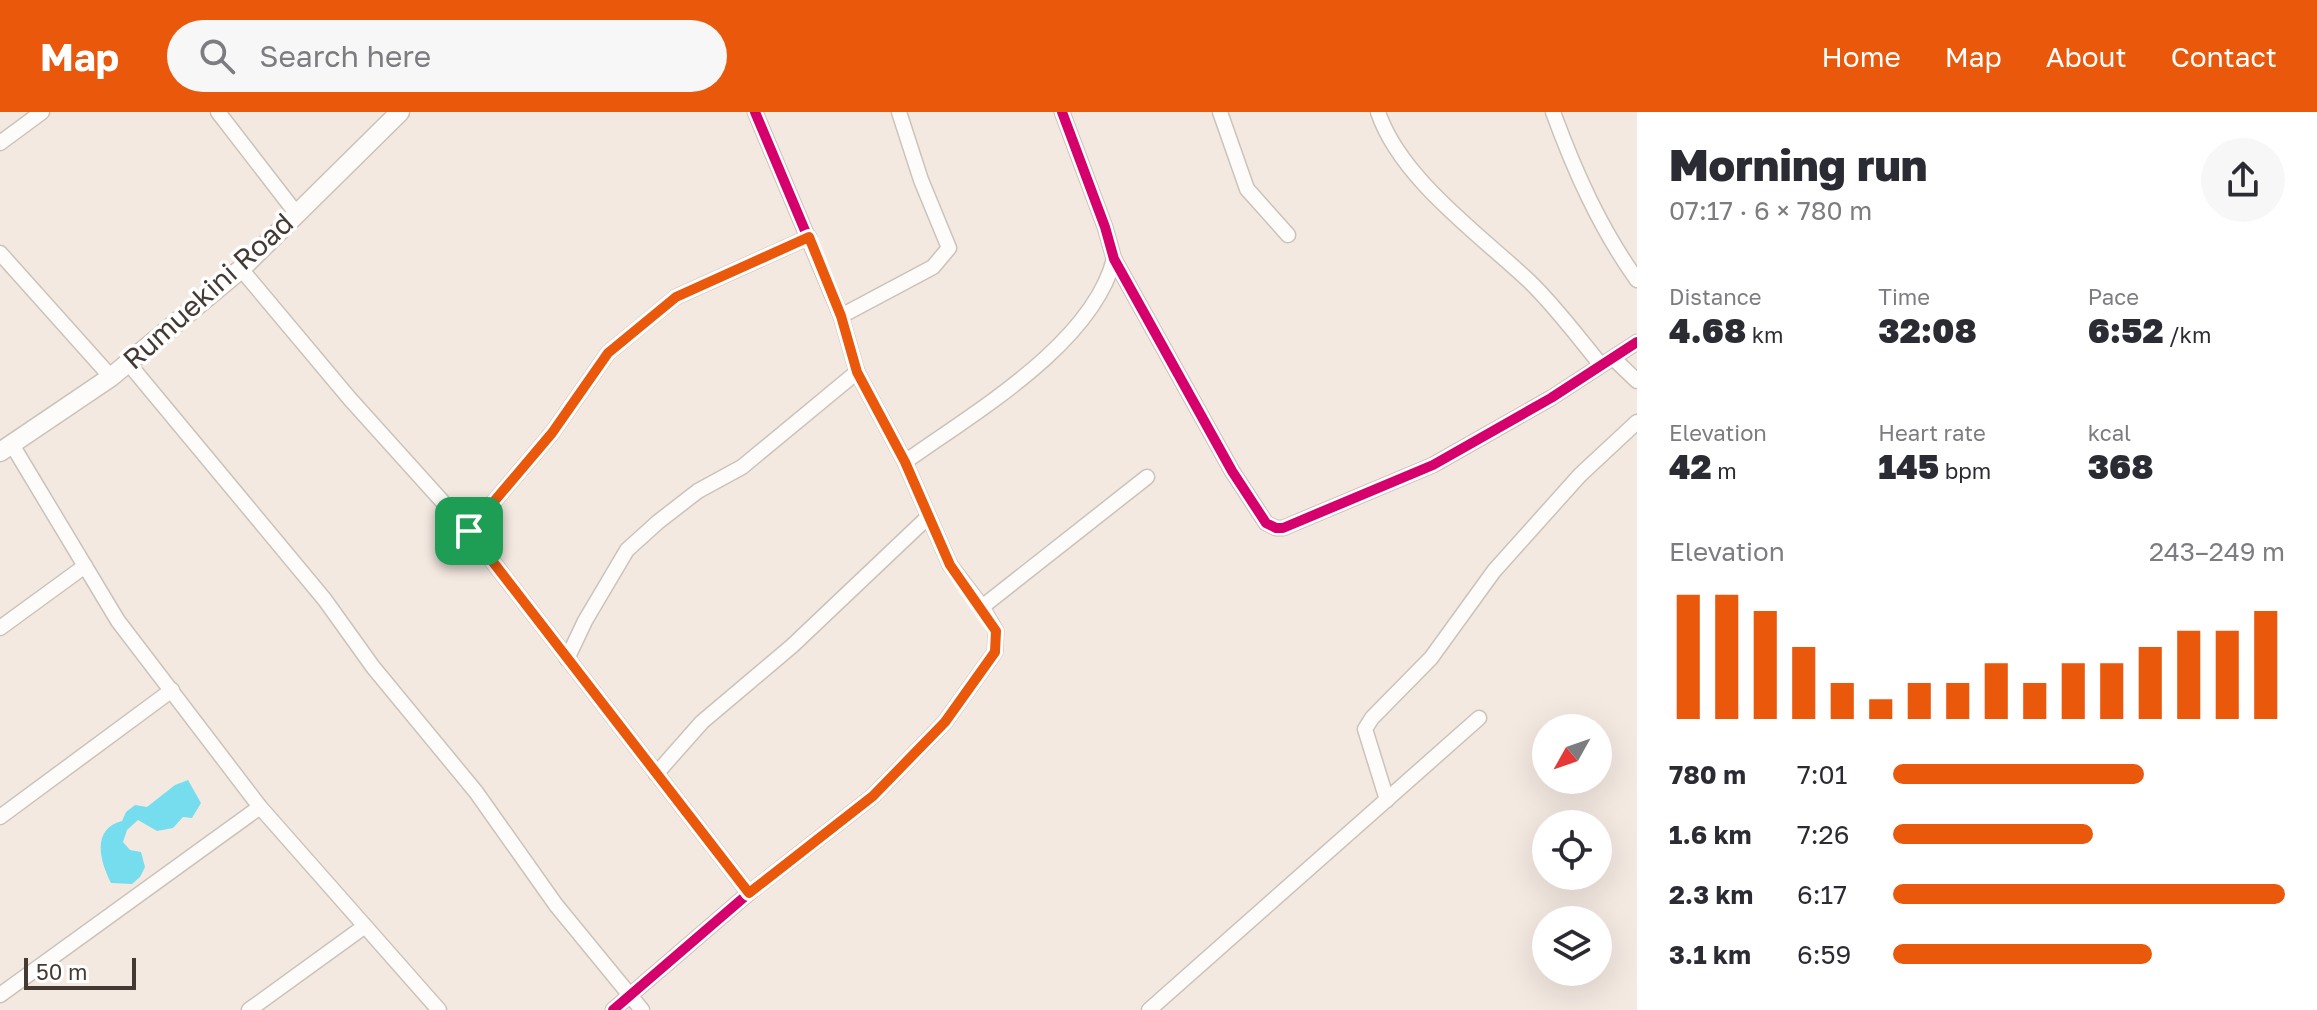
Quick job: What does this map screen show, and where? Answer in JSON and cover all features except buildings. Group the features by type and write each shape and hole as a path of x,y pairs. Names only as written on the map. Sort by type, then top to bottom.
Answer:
{"street":[{"path":"0,143 42,112"},
{"path":"218,112 296,213"},
{"name":"Rumuekini Road","path":"6,447 129,364 241,269 400,112"},
{"path":"613,1010 749,893 873,796 945,722 995,652 996,631 950,565 905,462 857,372 841,316 755,112"},
{"path":"841,316 933,267 949,248 921,180 899,112"},
{"path":"1062,112 1114,259 1232,471 1266,523 1276,528 1283,528 1433,465 1551,398 1637,342"},
{"path":"1220,112 1247,189 1288,235"},
{"path":"1378,112 1392,144 1454,215 1531,283 1607,361 1637,381"},
{"path":"1553,112 1585,192 1611,243 1637,280"},
{"path":"469,531 552,433 608,353 676,297 809,237"},
{"path":"0,253 111,377"},
{"path":"905,462 1035,367 1072,332 1108,282 1114,259"},
{"path":"241,269 350,399 469,531 749,893"},
{"path":"129,364 325,600 373,667 476,792 556,905 632,994 642,1010"},
{"path":"567,659 585,621 627,550 698,491 742,467 857,372"},
{"path":"1387,800 1365,729 1372,718 1431,658 1494,571 1580,475 1637,422"},
{"path":"6,447 118,621 260,807 439,1010"},
{"path":"982,607 1147,477"},
{"path":"656,774 702,722 792,646 928,517"},
{"path":"0,628 85,566"},
{"path":"0,817 172,690"},
{"path":"1149,1010 1479,718"},
{"path":"0,995 260,807"},
{"path":"249,1010 365,926"}],"water":[{"path":"188,780 201,803 192,818 183,817 173,828 157,831 138,820 127,830 123,842 130,850 141,852 145,867 132,884 111,883 101,856 102,838 106,831 122,821 126,812 135,805 147,807 175,785"}],"cycle path":[{"path":"613,1010 749,893 873,796 945,722 995,652 996,631 950,565 905,462 857,372 841,316 755,112"},
{"path":"1062,112 1114,259 1232,471 1266,523 1276,528 1283,528 1433,465 1551,398 1637,342"}],"route":[{"path":"809,237 841,316 857,372 905,462 950,565 996,631 995,652 945,722 873,796 749,893 469,531 552,433 608,353 676,297 809,237"}]}
